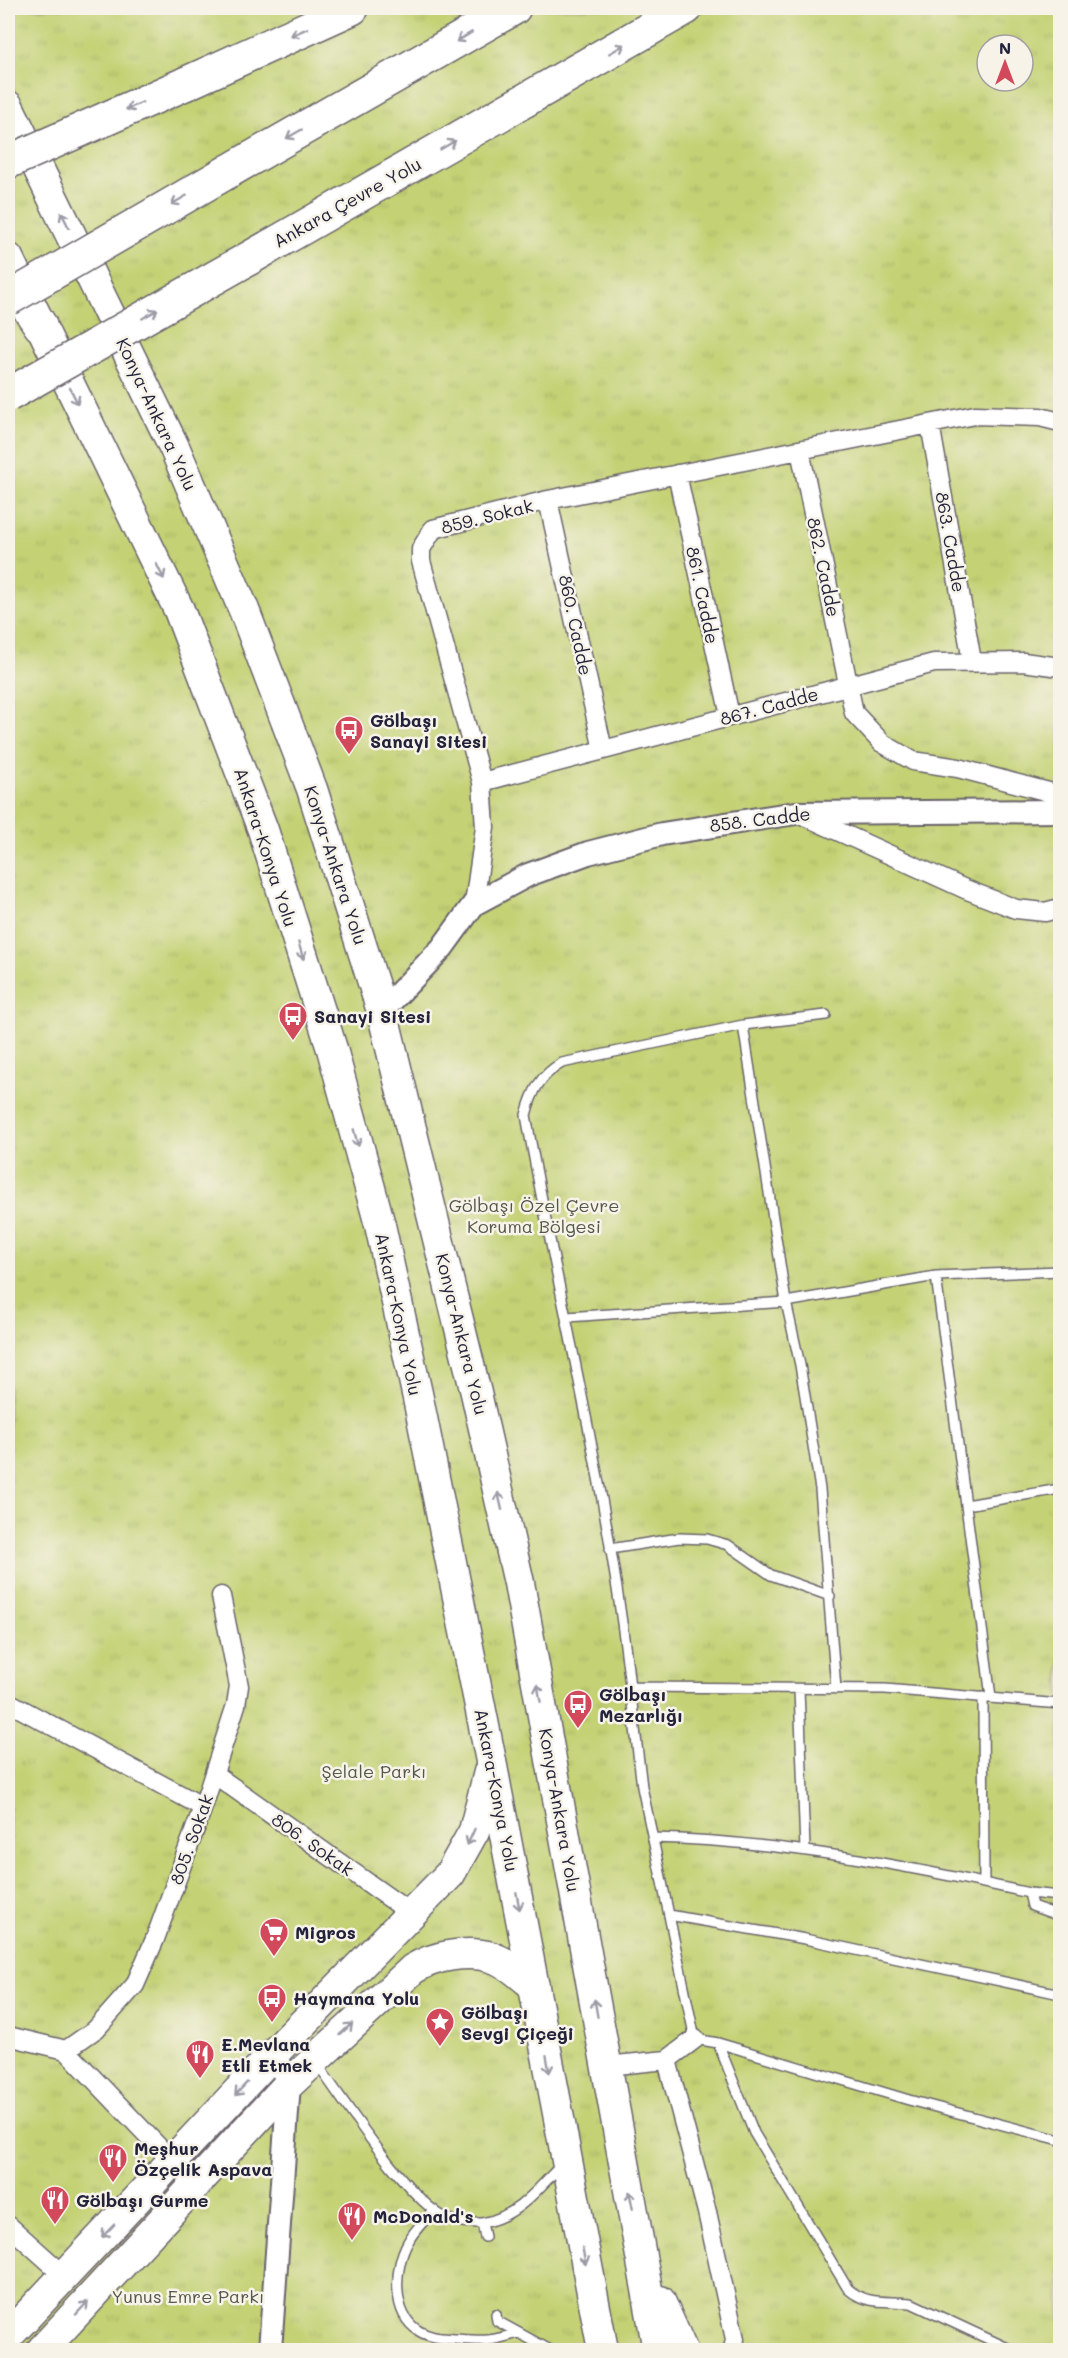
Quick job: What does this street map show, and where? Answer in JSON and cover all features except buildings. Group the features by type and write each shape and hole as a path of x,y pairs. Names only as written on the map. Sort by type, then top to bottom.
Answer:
{"highway":[{"path":"8,162 352,8"},
{"path":"8,300 514,8"},
{"name":"Ankara Çevre Yolu","path":"8,395 686,8"},
{"name":"Konya-Ankara Yolu","path":"8,106 175,448 244,610 312,789 382,1011 476,1393 519,1583 658,2350"},
{"name":"Ankara-Konya Yolu","path":"8,258 183,621 263,830 332,1049 380,1225 491,1761 565,2161 603,2350"},
{"path":"8,277 39,325"},
{"path":"8,2336 274,2053 450,1874 463,1854 479,1815 491,1761"},
{"path":"42,2350 289,2084 388,1991 425,1962 459,1955 492,1958 508,1966 534,1986"},
{"path":"642,2258 682,2350"}],"street":[{"name":"859. Sokak","path":"382,1011 442,948 474,904 484,827 482,782 424,571 421,549 433,529 548,500 930,424 994,414 1040,417 1060,422"},
{"name":"863. Cadde","path":"930,424 972,661"},
{"name":"862. Cadde","path":"800,450 854,713 882,742 913,761 958,768 1060,795"},
{"name":"861. Cadde","path":"676,474 730,716"},
{"name":"860. Cadde","path":"548,500 603,750"},
{"name":"867. Cadde","path":"482,782 934,663 1023,662 1060,667"},
{"name":"858. Cadde","path":"474,904 528,875 588,853 662,834 796,813 1060,812"},
{"path":"796,813 965,889 1016,909 1046,912 1060,908"},
{"name":"805. Sokak","path":"66,2050 96,2029 135,1985 155,1939 203,1807 236,1705 239,1686 221,1596"},
{"path":"8,1702 203,1807"},
{"name":"806. Sokak","path":"214,1774 412,1914"},
{"path":"8,2036 66,2050 173,2162"},
{"path":"606,2066 667,2060 695,2039"},
{"path":"270,2350 289,2084 274,2053"},
{"path":"667,2060 707,2212 735,2339 733,2350"},
{"path":"8,2225 65,2276"}],"lane":[{"path":"826,1015 743,1025 562,1063 546,1072 537,1085 526,1115 567,1317 623,1622 632,1716 652,1838 695,2039 718,2043 909,2100 1060,2139"},
{"path":"743,1025 786,1302 811,1428 825,1530 836,1689"},
{"path":"567,1317 786,1302 936,1276 1060,1271"},
{"path":"936,1276 966,1505 987,1697 984,1883"},
{"path":"966,1505 1060,1489"},
{"path":"610,1549 679,1538 707,1539 728,1545 771,1575 830,1596"},
{"path":"630,1687 885,1689 1060,1704"},
{"path":"799,1689 806,1849"},
{"path":"652,1838 708,1839 806,1849 1029,1893 1060,1896"},
{"path":"1029,1893 1032,1906 1060,1916"},
{"path":"669,1915 805,1939 1060,1994"},
{"path":"718,2043 754,2133 848,2289 858,2298 876,2303 895,2301 911,2303 1012,2350"},
{"path":"314,2060 420,2199 434,2210 456,2221 482,2223 496,2221 519,2208 565,2161"},
{"path":"434,2210 412,2235 399,2265 398,2287 406,2318 419,2331 435,2337 491,2342 518,2333"},
{"path":"482,2223 484,2237"},
{"path":"496,2314 497,2321 550,2350"}],"green space":[{"name":"Gölbaşı Özel Çevre Koruma Bölgesi","path":"8,8 1060,8 1060,2350 8,2350"}],"place":[{"name":"Gölbaşı Sanayi Sitesi","path":"349,756"},
{"name":"Sanayi Sitesi","path":"293,1042"},
{"name":"Gölbaşı Mezarlığı","path":"578,1730"},
{"name":"Migros","path":"274,1958"},
{"name":"Haymana Yolu","path":"272,2024"},
{"name":"Gölbaşı Sevgi Çiçeği","path":"440,2048"},
{"name":"E.Mevlana Etli Etmek","path":"200,2080"},
{"name":"Meşhur Özçelik Aspava","path":"113,2184"},
{"name":"Gölbaşı Gurme","path":"55,2226"},
{"name":"McDonald's","path":"352,2242"}],"park label":[{"name":"Şelale Parkı","path":"374,1771"},
{"name":"Yunus Emre Parkı","path":"188,2296"}]}
